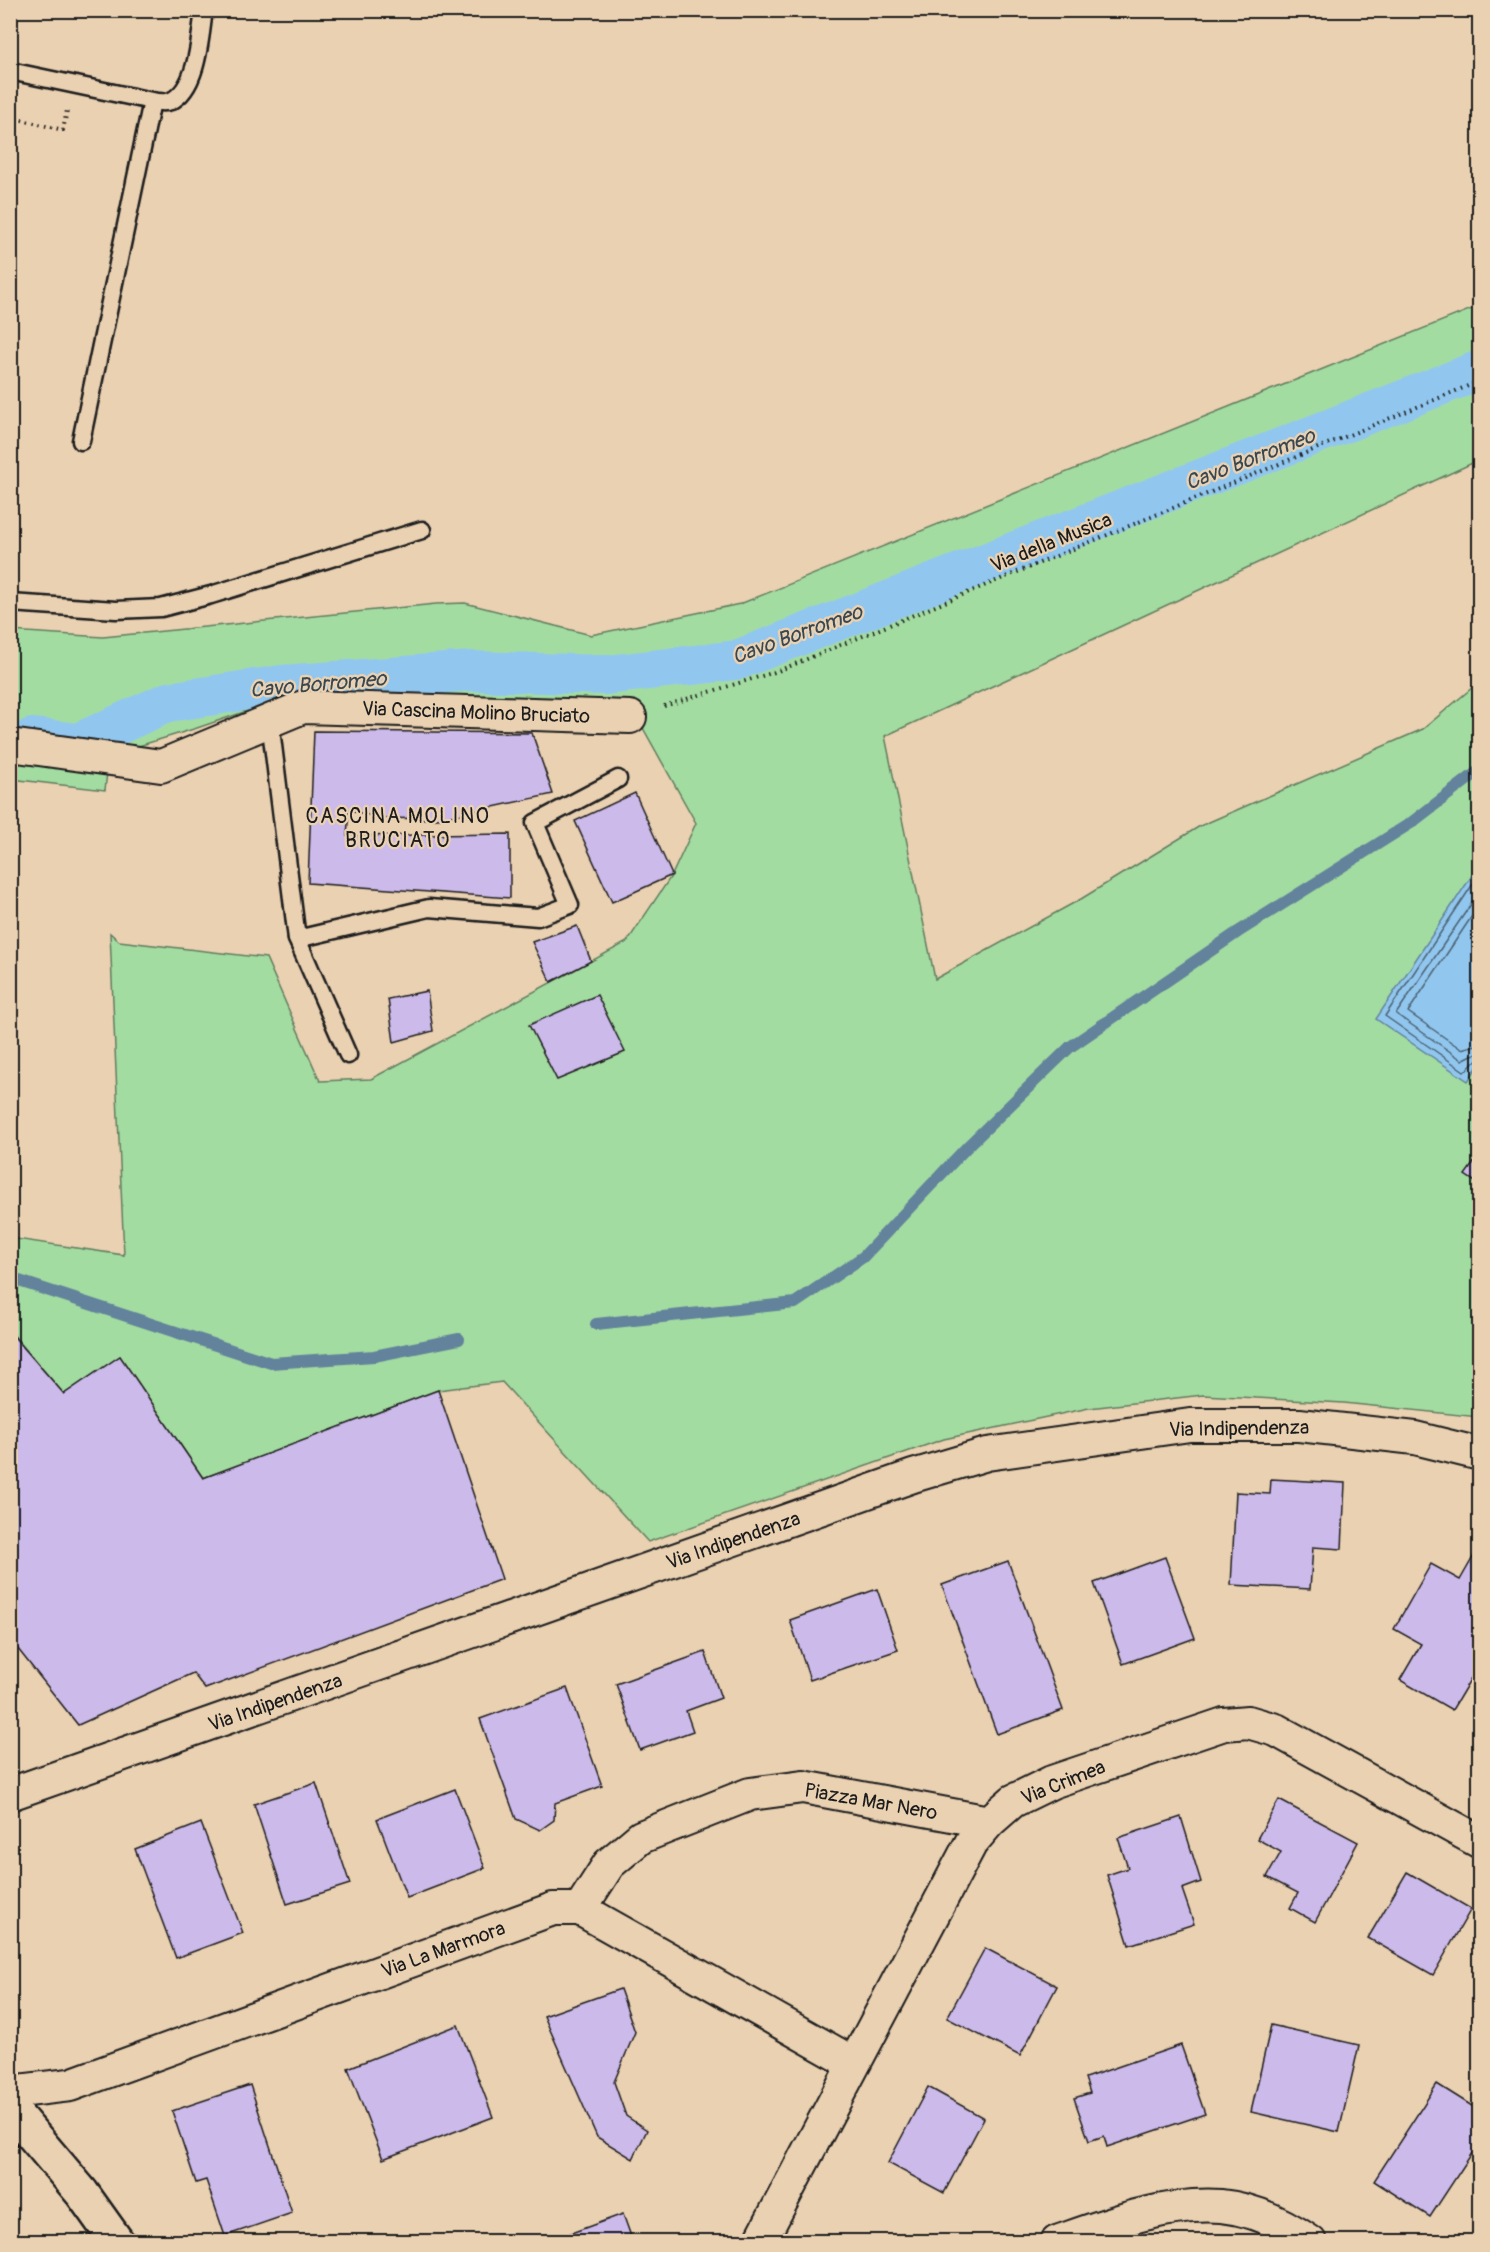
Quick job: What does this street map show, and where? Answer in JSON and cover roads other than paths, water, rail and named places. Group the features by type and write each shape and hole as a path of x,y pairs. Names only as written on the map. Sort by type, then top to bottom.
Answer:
{"main road":[{"path":"10,2108 82,2193 117,2241"}],"street":[{"name":"Via Cascina Molino Bruciato","path":"10,745 161,766 303,707 630,717"},
{"name":"Via Indipendenza","path":"10,1794 902,1480 987,1454 1200,1425 1310,1426 1415,1438 1479,1454"},
{"name":"Via Crimea","path":"760,2241 971,1843 989,1822 1014,1801 1052,1782 1224,1724 1248,1722 1276,1730 1479,1842"},
{"name":"Piazza Mar Nero","path":"580,1909 609,1864 641,1837 750,1794 803,1787 989,1822"},
{"name":"Via La Marmora","path":"10,2092 70,2085 553,1909 580,1909"},
{"path":"580,1909 853,2063"},
{"path":"1057,2241 1137,2216 1178,2208 1221,2206 1257,2214 1310,2241"}],"lane":[{"path":"10,71 152,102 170,102 181,93 193,74 204,10"},
{"path":"81,441 152,102"},
{"path":"10,603 116,610 161,608 211,595 422,530"},
{"path":"270,721 297,939 348,1055"},
{"path":"297,939 429,908 538,917 570,905 535,824 618,779"}],"water":[{"path":"1473,874 1480,879 1480,1063 1468,1081 1376,1019"}],"waterway":[{"name":"Cavo Borromeo","path":"32,738 78,743 168,702 281,685 472,671 606,675 737,660 1480,370"},
{"path":"596,1324 795,1303 863,1257 967,1147 1070,1047 1238,932 1411,823 1480,770"},
{"path":"10,1278 271,1363 374,1356 459,1339"}],"district":[{"name":"CASCINA MOLINO BRUCIATO","path":"398,828"}]}
